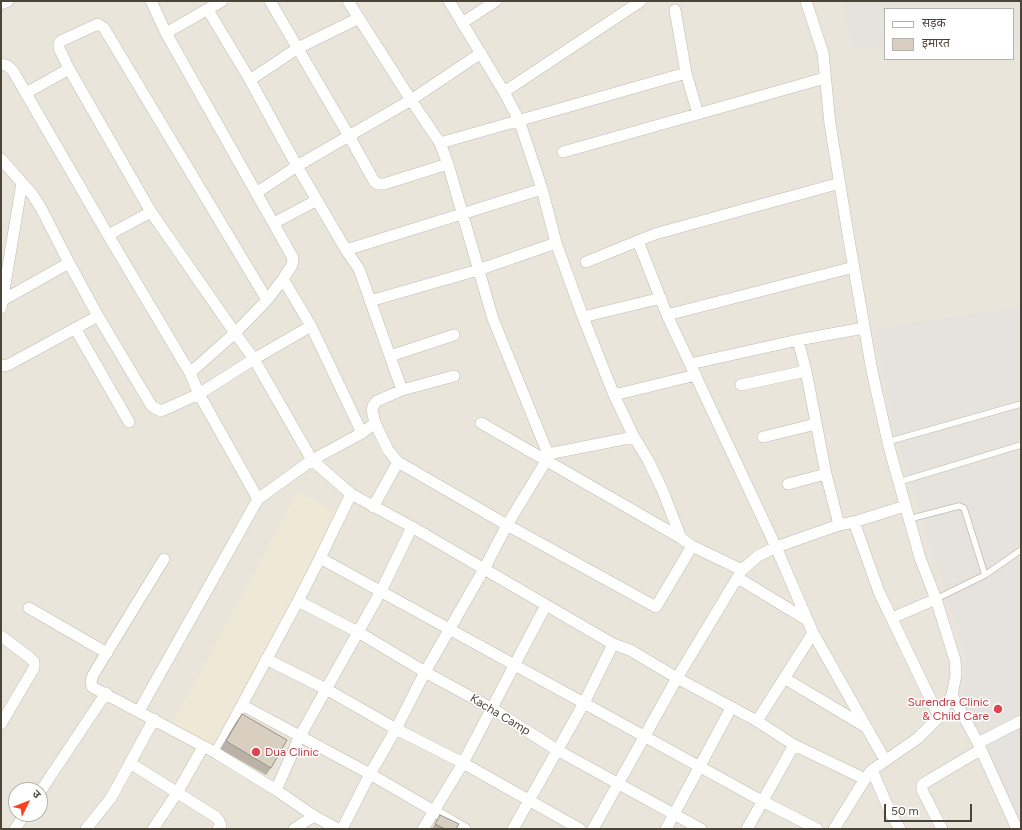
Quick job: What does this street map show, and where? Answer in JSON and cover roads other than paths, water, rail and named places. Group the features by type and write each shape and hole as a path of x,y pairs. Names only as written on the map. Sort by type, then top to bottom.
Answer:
{"street":[{"path":"1,4 8,1"},
{"path":"151,1 166,33 293,258 292,265 267,300 235,334 190,373"},
{"path":"166,33 222,1"},
{"path":"270,1 374,181 378,184 384,184 448,164"},
{"path":"348,1 440,143 448,164 493,319 547,458"},
{"path":"449,1 504,92 518,120 542,189 556,243 583,317 614,395 634,437 648,460 662,489 681,538"},
{"path":"462,23 496,1"},
{"path":"504,92 641,1"},
{"path":"806,1 823,53 830,124 872,371 898,482 920,558 936,599 955,660 956,675 952,695 939,717 918,738 872,770 834,829"},
{"path":"208,10 250,80 297,166 346,250 363,276 370,301 402,390"},
{"path":"675,10 686,73 698,114"},
{"path":"250,80 298,48 359,18"},
{"path":"267,300 104,28 98,24 61,41 58,48 69,69 151,212 235,334 254,359 312,460 350,494 412,527 613,644 630,650 677,678 757,721 794,745 865,779"},
{"path":"256,193 297,166 411,100 481,53"},
{"path":"1,64 8,66 26,93 190,373 199,394 258,499"},
{"path":"26,93 69,69"},
{"path":"440,143 686,73"},
{"path":"563,152 825,78"},
{"path":"1,159 32,194 41,208 98,316 154,408 161,411 199,394 254,359 311,326"},
{"path":"2,304 22,183"},
{"path":"586,262 655,234 840,183"},
{"path":"346,250 542,189"},
{"path":"274,223 317,200"},
{"path":"108,235 151,212"},
{"path":"638,241 667,315 776,547 813,633 885,760"},
{"path":"370,301 478,270 556,243"},
{"path":"2,304 69,263"},
{"path":"667,315 854,267"},
{"path":"283,279 311,326 362,433"},
{"path":"583,317 661,298"},
{"path":"1,366 8,365 98,316"},
{"path":"75,328 129,422"},
{"path":"690,364 798,340 864,328"},
{"path":"390,356 454,335"},
{"path":"798,340 806,371 826,474 839,526"},
{"path":"741,385 806,371"},
{"path":"614,395 696,375"},
{"path":"454,376 402,390 377,401 373,406 372,410 375,423 388,450 398,462 507,525 656,607 692,546"},
{"path":"139,711 258,499 312,460 362,433 375,423"},
{"path":"481,423 547,458 681,538 740,574 808,620"},
{"path":"763,437 816,424"},
{"path":"342,829 425,672 450,630 507,525 547,458 634,437"},
{"path":"373,507 398,462"},
{"path":"788,484 826,474"},
{"path":"216,753 298,601 350,494"},
{"path":"593,829 677,678 740,574 758,556 776,547 905,506"},
{"path":"854,522 879,592 939,717"},
{"path":"276,790 300,736 381,591 412,527"},
{"path":"320,558 762,801 817,829"},
{"path":"164,559 93,675 91,682 92,687 106,693 216,753 276,790 331,828"},
{"path":"892,618 936,599"},
{"name":"Kacha Camp","path":"298,601 358,632 425,672 491,708 557,750 617,784 702,829"},
{"path":"424,829 463,763 546,605"},
{"path":"29,608 107,653"},
{"path":"757,721 813,633"},
{"path":"1,636 29,657 34,662 34,668 1,724"},
{"path":"514,829 529,799 584,703 613,644"},
{"path":"266,660 326,689 396,729 529,799 580,829"},
{"path":"784,678 866,728"},
{"path":"47,782 106,693"},
{"path":"952,695 1019,829"},
{"path":"242,705 370,774 464,829"},
{"path":"666,829 731,708"},
{"path":"86,829 111,798 154,719"},
{"path":"942,829 922,790 922,785 1021,721"},
{"path":"747,829 794,745"},
{"path":"153,829 177,793 203,747"},
{"path":"130,763 216,817 221,826 218,829"},
{"path":"872,770 890,812 900,829"},
{"path":"294,829 314,816"}],"lane":[{"path":"888,442 1021,404"},
{"path":"898,482 1021,444"},
{"path":"909,519 959,506 964,508 986,574"},
{"path":"936,599 986,574 1021,550"}],"place":[{"name":"Surendra Clinic & Child Care","path":"998,709"},
{"name":"Dua Clinic","path":"256,752"}]}
